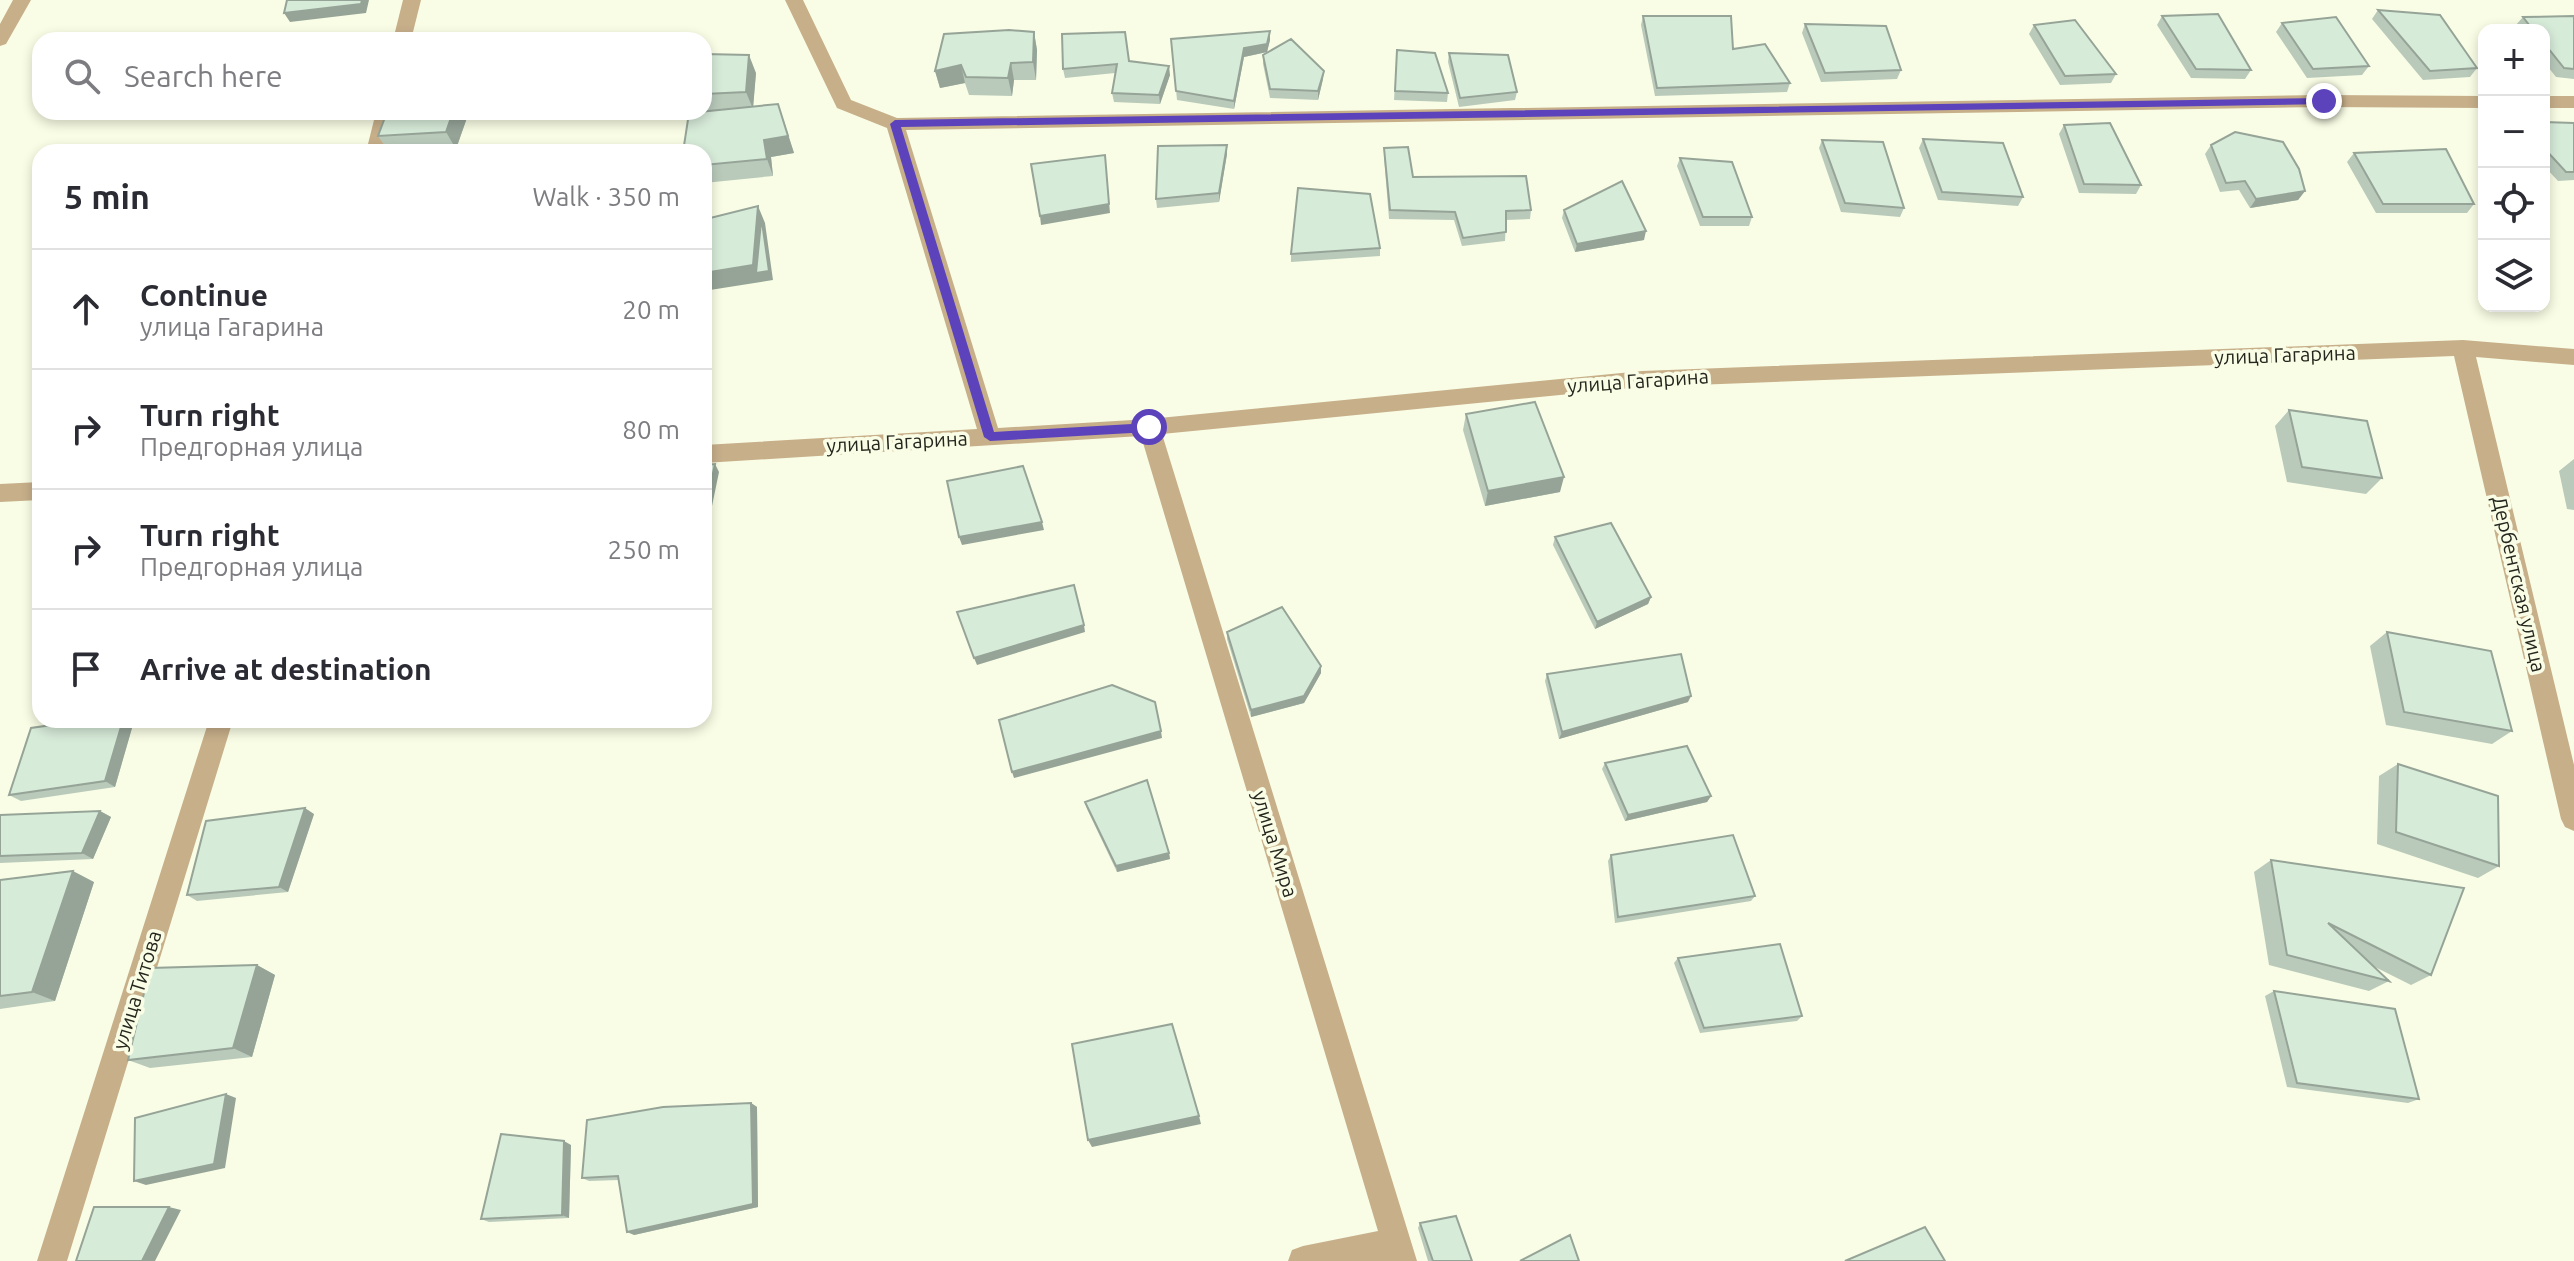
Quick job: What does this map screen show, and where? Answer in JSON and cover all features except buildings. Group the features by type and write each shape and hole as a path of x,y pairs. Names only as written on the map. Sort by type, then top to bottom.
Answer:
{"street":[{"path":"0,40 22,0"},
{"path":"404,32 412,0"},
{"path":"794,0 844,104 895,124 2276,102 2478,102"},
{"path":"2550,102 2574,102"},
{"path":"377,144 383,120"},
{"path":"895,124 990,437"},
{"name":"улица Гагарина","path":"712,454 1149,427 1642,379 2463,348 2574,357"},
{"name":"Дербентская улица","path":"2463,348 2574,819"},
{"name":"улица Мира","path":"1149,427 1399,1251"},
{"path":"0,493 32,491"},
{"name":"улица Титова","path":"52,1261 219,728"},
{"path":"1303,1261 1399,1251"}],"route":[{"path":"1149,427 990,437 895,124 2324,101"}]}
